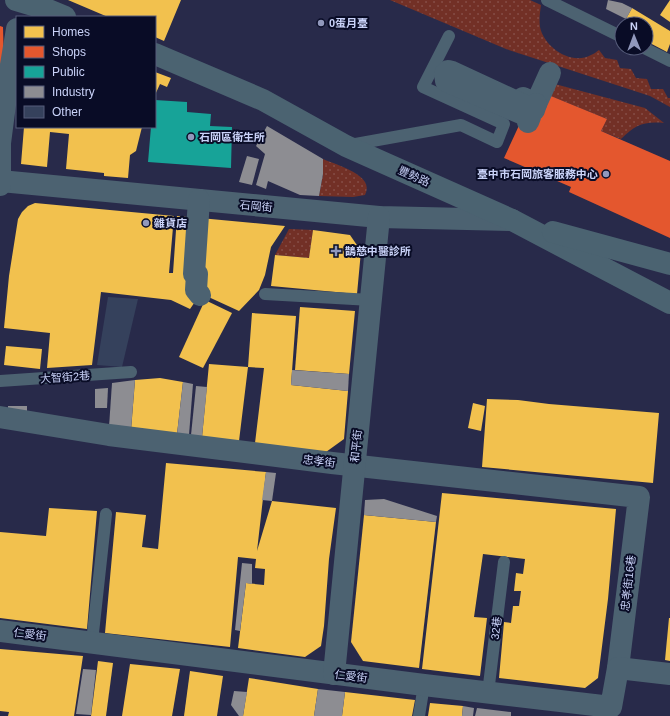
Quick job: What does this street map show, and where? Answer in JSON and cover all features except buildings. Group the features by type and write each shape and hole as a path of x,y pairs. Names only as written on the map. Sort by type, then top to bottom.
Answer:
{"street":[{"path":"21,4 62,16"},
{"path":"0,184 0,143 16,35"},
{"name":"豐勢路","path":"156,54 263,100 346,146 512,220 670,303"},
{"path":"439,57 532,113 550,73"},
{"name":"石岡街","path":"0,181 378,217 512,220"},
{"path":"199,200 194,274 197,274 196,290 200,295"},
{"name":"和平街","path":"334,674 378,217"},
{"path":"512,220 670,264"},
{"name":"忠孝街","path":"0,418 109,435 354,465 639,497"},
{"name":"忠孝街16巷","path":"618,668 639,497"},
{"name":"仁愛街","path":"0,631 488,693 609,712 618,668"},
{"path":"618,668 670,674"}],"lane":[{"path":"547,0 614,33"},
{"path":"346,146 461,125 497,142 504,124 424,87 449,36"},
{"path":"654,53 670,61"},
{"path":"265,294 370,300"},
{"name":"大智街2巷","path":"0,381 131,372"},
{"path":"92,642 106,514"},
{"name":"32巷","path":"488,693 504,562"},
{"path":"420,716 424,685"}],"shaded area":[{"path":"390,0 530,0 541,5 540,27 547,41 553,48 560,53 575,58 583,58 592,55 599,50 605,58 617,60 620,68 631,69 636,78 647,79 651,89 663,89 668,98 670,98 670,107 650,96 506,49"},
{"path":"551,83 645,108 664,123 645,123 635,127 621,139 601,131 607,119 546,94"},
{"path":"323,159 360,176 365,182 367,188 365,195 353,197 319,196 323,174"},
{"path":"289,229 313,230 309,258 275,255"}],"place":[{"name":"0蛋月臺","path":"321,23"},
{"name":"石岡區衛生所","path":"191,137"},
{"name":"臺中市石岡旅客服務中心","path":"606,174"},
{"name":"雜貨店","path":"146,223"},
{"name":"鵲慈中醫診所","path":"336,251"}]}
